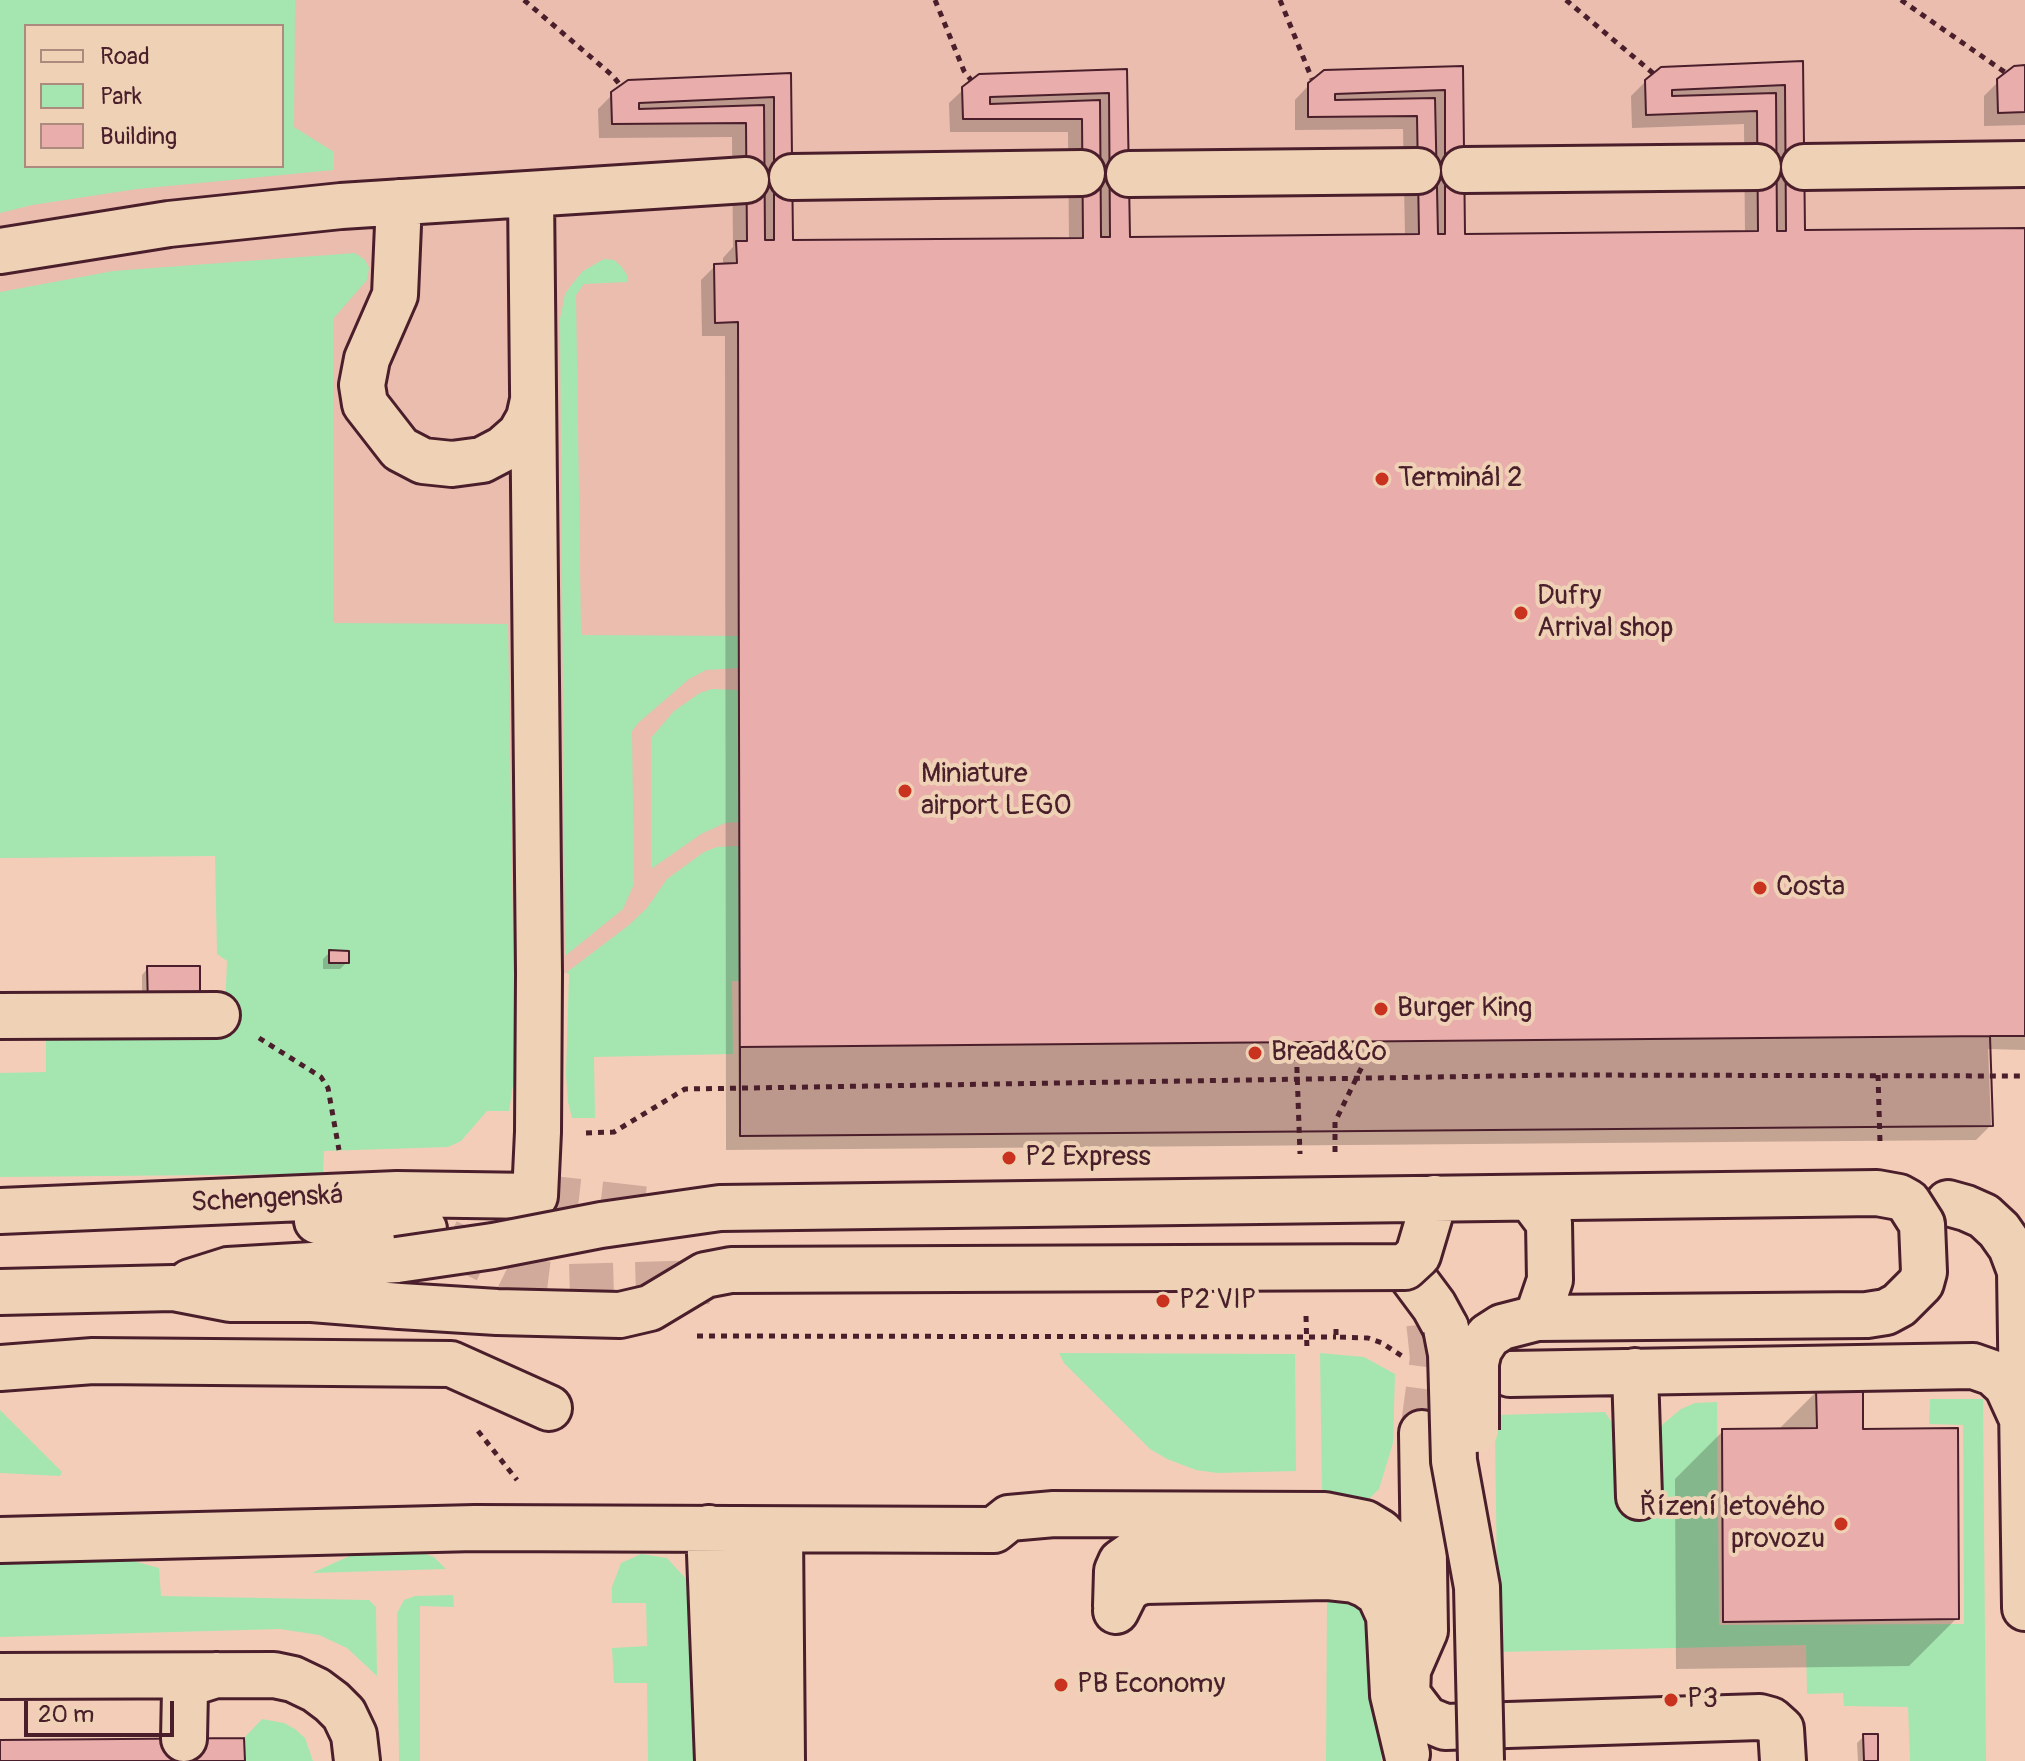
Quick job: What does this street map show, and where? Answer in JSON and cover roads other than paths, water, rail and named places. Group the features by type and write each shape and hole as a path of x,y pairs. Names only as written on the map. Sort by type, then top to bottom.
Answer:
{"street":[{"path":"0,251 169,224 399,202 769,178 2025,164"},
{"path":"399,202 395,295 367,359 362,385 365,404 400,449 423,461 452,464 482,460 503,449 520,434 529,418 534,395 531,194"},
{"name":"Schengenská","path":"0,1211 397,1194 535,1196 539,973 534,395"},
{"path":"0,1016 217,1015"},
{"path":"173,1288 228,1270 397,1260 720,1208 1877,1193 1908,1202 1922,1224 1924,1272 1921,1283 1899,1305 1886,1312 1867,1315 1537,1318 1502,1327 1488,1336 1479,1350 1476,1363 1481,1761"},
{"path":"0,1292 173,1288 230,1299 312,1299 497,1312 620,1315 650,1308 717,1271 1405,1267 1418,1255 1435,1198"},
{"path":"1531,1199 1549,1223 1550,1280 1537,1318"},
{"path":"257,1201 309,1220 338,1226 424,1229"},
{"path":"1948,1203 1984,1216 1999,1230 2011,1247 2020,1271 2025,1608"},
{"path":"800,1207 800,1270"},
{"path":"1405,1267 1446,1328 1451,1354 1454,1461 1477,1587"},
{"path":"0,1368 93,1361 451,1364 549,1408"},
{"path":"1510,1374 1973,1366 1993,1373 2007,1386 2023,1421"},
{"path":"1635,1371 1639,1497"},
{"path":"1407,1758 1408,1670 1425,1631 1422,1433"},
{"path":"4,1539 475,1528 994,1530 1009,1518 1054,1514 1325,1515 1365,1523 1380,1532 1404,1557 1423,1599"},
{"path":"718,1761 745,1530"},
{"path":"745,1530 751,1761"},
{"path":"745,1530 782,1761"},
{"path":"1116,1611 1117,1571 1121,1562 1141,1548 1326,1546 1349,1556 1379,1594 1392,1626 1393,1695 1407,1758"},
{"path":"184,1739 185,1690 197,1681 216,1675"},
{"path":"0,1676 274,1675 293,1679 316,1690 344,1714 354,1735 357,1761"},
{"path":"1407,1694 1426,1719 1445,1727 1760,1717 1771,1720 1781,1729 1783,1761"}],"tunnel":[{"path":"535,1196 660,1210"},
{"path":"447,1241 536,1282 568,1286 709,1282"},
{"path":"1422,1433 1432,1358 1428,1321 1424,1314"}],"place":[{"name":"Terminál 2","path":"1382,479"},
{"name":"Dufry Arrival shop","path":"1521,613"},
{"name":"Miniature airport LEGO","path":"905,791"},
{"name":"Costa","path":"1760,888"},
{"name":"Burger King","path":"1381,1009"},
{"name":"Bread&Co","path":"1255,1053"},
{"name":"P2 Express","path":"1009,1158"},
{"name":"P2 VIP","path":"1163,1301"},
{"name":"Řízení letového provozu","path":"1841,1524"},
{"name":"PB Economy","path":"1061,1685"},
{"name":"P3","path":"1671,1700"}]}
